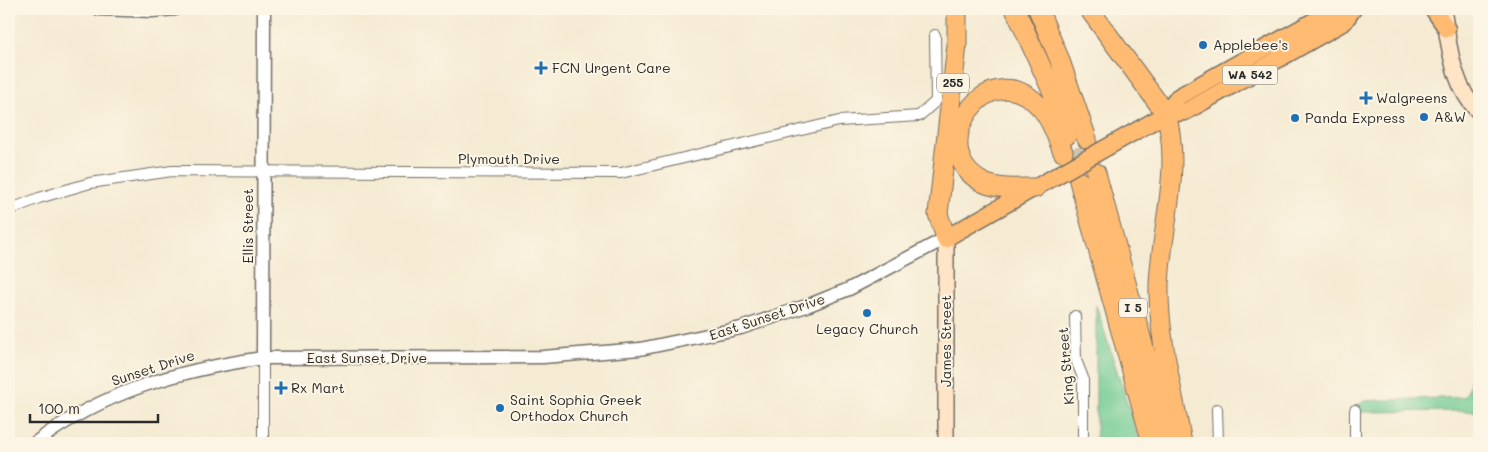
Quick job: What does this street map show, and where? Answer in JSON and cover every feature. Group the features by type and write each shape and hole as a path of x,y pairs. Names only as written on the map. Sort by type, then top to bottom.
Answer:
{"highway":[{"name":"255","path":"946,238 938,214 957,45 957,9"},
{"path":"1016,9 1053,93 1074,147"},
{"path":"1038,9 1059,58 1074,147"},
{"path":"1089,9 1166,114 1171,132 1172,162 1159,298 1163,336 1182,443"},
{"path":"946,238 950,216 957,139 966,112 986,93 1001,90 1030,97 1074,147"},
{"path":"957,139 964,164 983,182 1001,187 1038,186"},
{"name":"I 5","path":"1096,172 1170,443"},
{"name":"I 5","path":"1079,181 1152,443"}],"main road":[{"name":"East Sunset Drive","path":"946,238 1166,114 1185,112 1344,22 1350,9"},
{"path":"1433,9 1447,29"},
{"path":"1444,9 1460,86 1479,112"},
{"name":"East Sunset Drive","path":"1166,114 1178,97 1325,11"},
{"name":"James Street","path":"946,238 946,443"}],"street":[{"path":"98,9 136,11 176,9"},
{"name":"Ellis Street","path":"263,443 264,9"},
{"name":"Plymouth Drive","path":"9,210 64,190 117,178 172,171 621,173 839,121 919,116 936,101 935,35"},
{"name":"East Sunset Drive","path":"263,358 544,357 640,349 741,328 809,305 848,289 946,238"},
{"name":"King Street","path":"1076,316 1076,360 1083,378 1083,443"},
{"name":"Sunset Drive","path":"35,443 87,409 143,384 197,369 263,358"},
{"path":"1217,409 1218,443"},
{"path":"1355,410 1355,443"}],"green space":[{"path":"1096,305 1140,443 1096,443"},
{"path":"1479,349 1479,411 1358,412 1358,405 1363,401 1464,397 1470,385 1473,361"}],"tunnel":[{"path":"1072,148 1079,181"}],"place":[{"name":"Applebee's","path":"1203,45"},
{"name":"FCN Urgent Care","path":"541,68"},
{"name":"Walgreens","path":"1366,98"},
{"name":"A&W","path":"1424,117"},
{"name":"Panda Express","path":"1295,118"},
{"name":"Legacy Church","path":"867,313"},
{"name":"Rx Mart","path":"281,388"},
{"name":"Saint Sophia Greek Orthodox Church","path":"500,408"}]}
